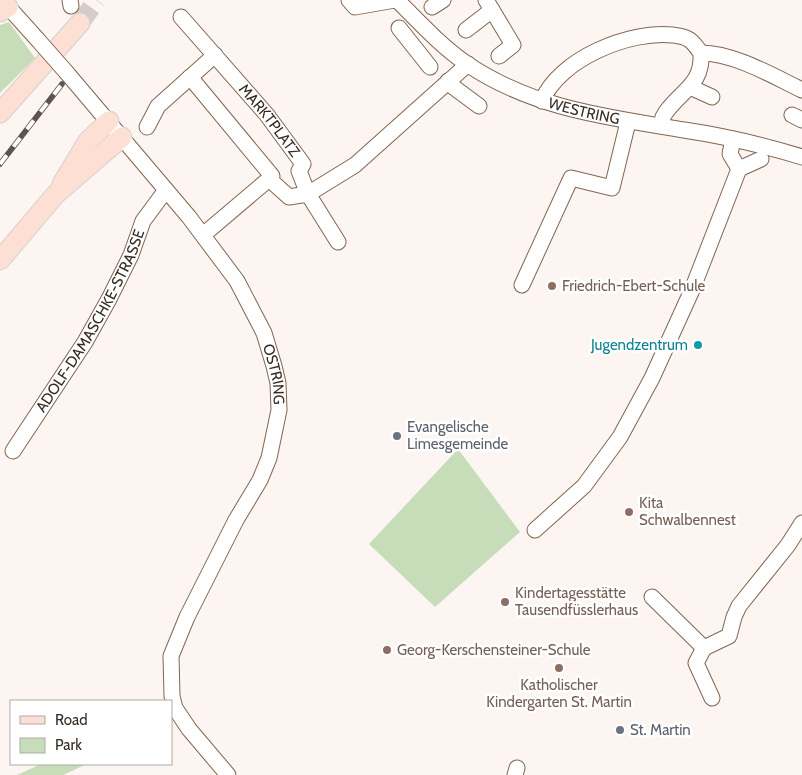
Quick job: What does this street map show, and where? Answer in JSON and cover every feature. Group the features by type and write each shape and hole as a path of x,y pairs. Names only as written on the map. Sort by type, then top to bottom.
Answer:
{"main road":[{"path":"0,113 80,23"},
{"path":"56,194 88,140 108,120"},
{"path":"0,260 56,194 122,137"}],"street":[{"path":"348,0 355,7 396,0"},
{"name":"WESTRING","path":"396,0 431,35 468,64 501,83 542,101 569,110 628,122 734,138 802,157"},
{"path":"466,30 489,5 513,45 498,56"},
{"name":"OSTRING","path":"3,6 38,40 190,216 237,281 264,333 278,383 278,420 269,458 260,480 236,520 186,617 171,656 172,696 175,708 189,729 228,775"},
{"name":"MARKTPLATZ","path":"181,17 266,115 303,164 299,171 308,194 338,242"},
{"path":"398,28 430,67"},
{"path":"542,101 551,84 593,52 645,35 673,35 689,39 701,53 701,67 690,87 663,117 662,126"},
{"path":"701,53 718,54 762,70 802,90"},
{"path":"147,127 158,106 215,55"},
{"path":"269,179 290,197 308,194 355,164 468,64"},
{"path":"193,75 272,176 203,235"},
{"path":"448,81 479,106"},
{"path":"690,87 712,97"},
{"path":"522,285 571,178 612,188 628,122"},
{"path":"734,138 730,154 739,170"},
{"path":"535,530 584,486 620,438 652,378 692,290 739,170 761,159"},
{"name":"ADOLF-DAMASCHKE-STRASSE","path":"13,451 85,342 131,255 143,221 166,190"},
{"path":"712,698 696,663 704,648 729,636 739,606 788,545 802,523"},
{"path":"652,597 704,648"}],"green space":[{"path":"9,22 35,58 0,93 0,25"},
{"path":"458,449 520,532 435,607 369,544"},
{"path":"39,765 85,765 63,775 17,775"}],"tunnel":[{"path":"80,23 97,0"}],"railway":[{"path":"0,164 62,84"}],"place":[{"name":"Friedrich-Ebert-Schule","path":"552,286"},
{"name":"Jugendzentrum","path":"698,345"},
{"name":"Evangelische Limesgemeinde","path":"397,436"},
{"name":"Kita Schwalbennest","path":"629,512"},
{"name":"Kindertagesstätte Tausendfüsslerhaus","path":"505,602"},
{"name":"Georg-Kerschensteiner-Schule","path":"387,650"},
{"name":"Katholischer Kindergarten St. Martin","path":"559,668"},
{"name":"St. Martin","path":"620,730"}]}
